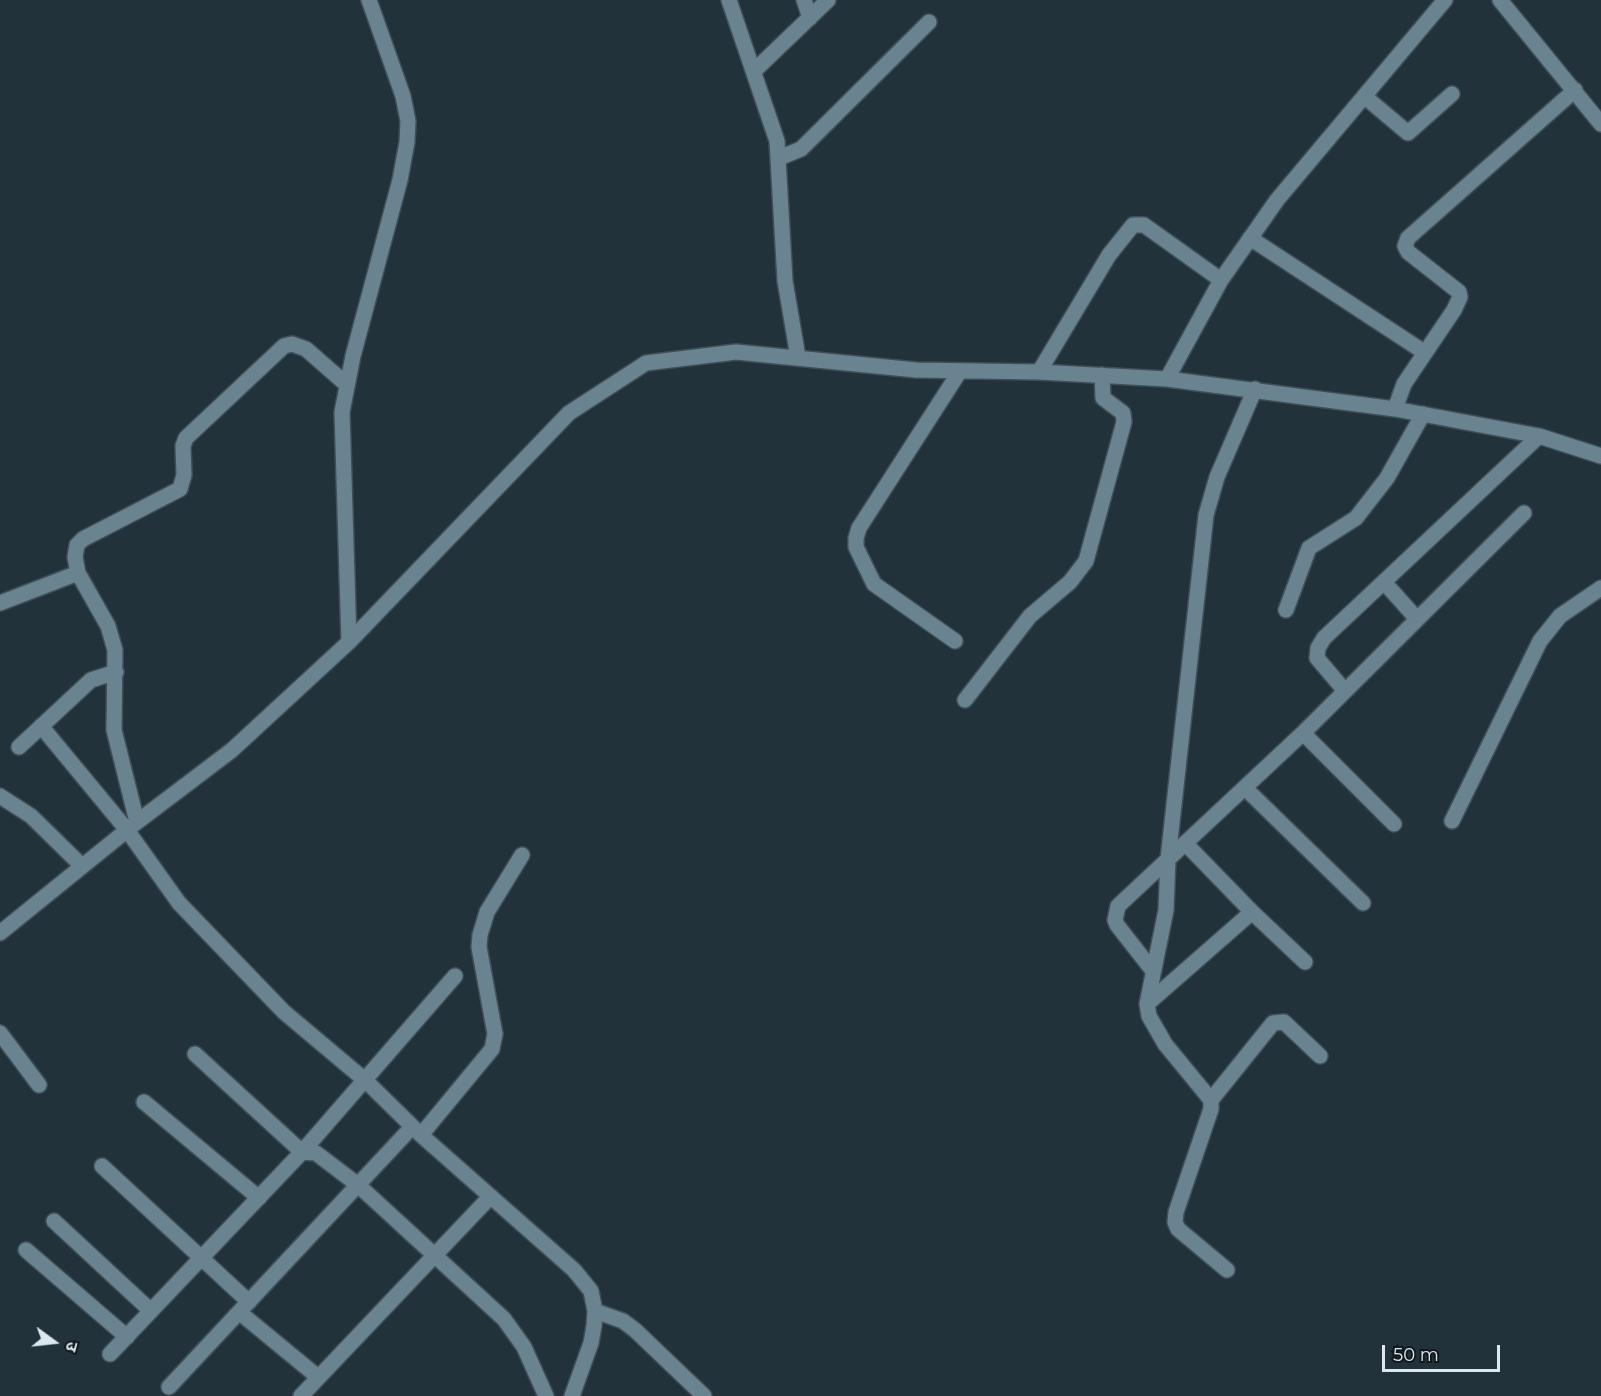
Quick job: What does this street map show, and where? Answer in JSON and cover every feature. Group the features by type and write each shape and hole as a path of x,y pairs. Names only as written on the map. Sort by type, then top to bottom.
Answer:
{"street":[{"path":"349,642 342,430 346,384 407,142 408,121 403,96 369,0"},
{"path":"729,0 774,130 778,158 785,281 798,357"},
{"path":"804,0 810,18"},
{"path":"754,71 828,0"},
{"path":"1167,379 1221,280 1250,238 1298,174 1445,0"},
{"path":"1500,0 1601,124"},
{"path":"778,158 801,149 929,22"},
{"path":"1395,409 1404,384 1454,310 1460,297 1459,292 1408,252 1405,246 1408,238 1575,90"},
{"path":"1364,96 1408,134 1452,94"},
{"path":"1039,372 1109,255 1133,225 1144,225 1221,280"},
{"path":"1250,238 1424,352"},
{"path":"132,826 117,746 114,714 115,650 108,626 78,573 75,550 82,539 180,489 184,482 183,446 186,438 277,351 292,344 299,345 346,384"},
{"path":"0,933 132,826 232,750 349,642 569,413 646,363 735,352 916,370 1039,372 1167,379 1395,409 1539,436 1601,456"},
{"path":"955,641 880,591 870,579 856,547 856,538 859,528 960,370"},
{"path":"965,700 1030,616 1070,582 1086,561 1124,422 1123,413 1103,398 1101,375"},
{"path":"1211,1100 1165,1044 1149,1016 1147,1004 1166,910 1168,859 1206,515 1217,477 1255,389"},
{"path":"1287,610 1309,548 1315,542 1356,518 1387,478 1423,414"},
{"path":"1346,691 1317,658 1318,648 1324,638 1539,436"},
{"path":"1153,971 1115,920 1118,906 1303,733 1524,513"},
{"path":"0,603 78,573"},
{"path":"1384,582 1417,619"},
{"path":"1452,821 1547,629 1560,616 1601,588"},
{"path":"19,747 91,680 116,672"},
{"path":"41,726 132,826 179,903 203,928 284,1011 366,1081 416,1131 574,1270 591,1291 595,1311 591,1343 572,1396"},
{"path":"1303,733 1394,824"},
{"path":"1245,788 1363,903"},
{"path":"0,796 31,816 82,866"},
{"path":"1185,843 1252,912 1305,962"},
{"path":"169,1387 358,1185 416,1131 492,1049 495,1034 479,947 480,935 488,912 522,855"},
{"path":"1147,1004 1252,912"},
{"path":"111,1354 302,1152 455,976"},
{"path":"1227,1270 1178,1229 1175,1222 1176,1212 1211,1109 1211,1100 1274,1023 1284,1022 1320,1056"},
{"path":"0,1033 39,1085"},
{"path":"195,1054 302,1152 316,1153 358,1185 516,1334 546,1396"},
{"path":"144,1102 259,1198"},
{"path":"102,1166 202,1256 244,1307 318,1377"},
{"path":"301,1396 490,1197"},
{"path":"54,1221 151,1311"},
{"path":"26,1250 127,1337"},
{"path":"595,1311 623,1321 635,1330 704,1396"}]}
